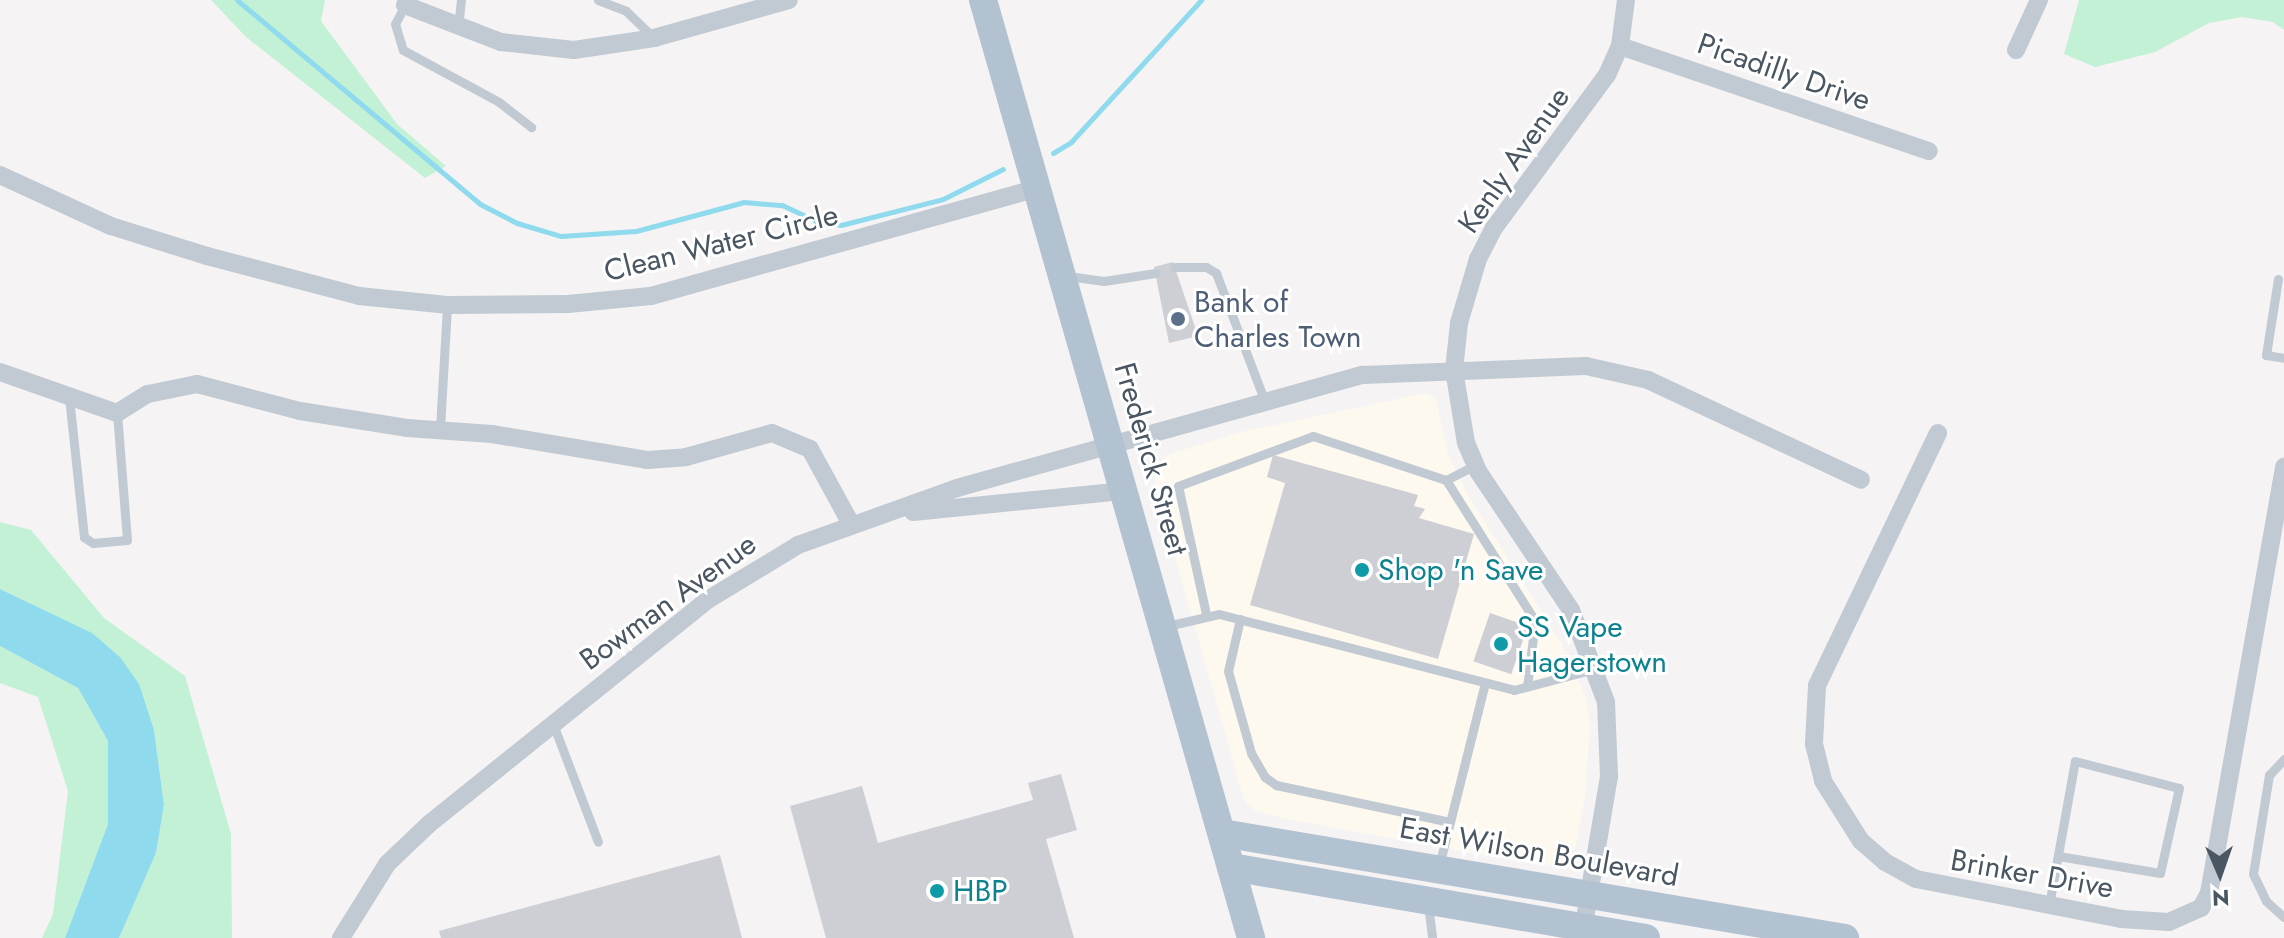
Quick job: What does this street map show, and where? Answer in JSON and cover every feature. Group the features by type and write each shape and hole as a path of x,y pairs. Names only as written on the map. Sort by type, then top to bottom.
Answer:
{"main road":[{"name":"Frederick Street","path":"983,0 1065,275 1251,938"},
{"name":"East Wilson Boulevard","path":"1222,833 1845,938"},
{"path":"1231,867 1429,901 1582,933 1646,938"},
{"path":"1329,884 1350,872 1427,885 1438,869"}],"street":[{"path":"405,5 458,28 501,42 574,50 654,38 789,0"},
{"name":"Kenly Avenue","path":"1582,933 1609,776 1610,738 1597,668 1571,610 1475,465 1463,431 1454,370 1466,292 1494,228 1590,103 1620,46 1626,0"},
{"path":"2016,50 2039,0"},
{"name":"Picadilly Drive","path":"1620,46 1929,151"},
{"name":"Clean Water Circle","path":"0,175 111,226 207,256 359,296 447,305 568,304 651,296 1038,188"},
{"name":"Bowman Avenue","path":"341,938 387,864 553,724 750,571 857,521 1363,375 1454,370 1586,366 1619,371 1742,421 1861,480"},
{"path":"0,372 117,413 148,394 197,384 300,411 440,428 647,460 686,457 772,433 790,436 810,449 825,468 857,521 985,502 1125,491"},
{"name":"Brinker Drive","path":"1938,433 1830,653 1817,686 1814,744 1838,811 1885,862 1941,887 2169,922 2201,908 2209,893 2284,467"}],"lane":[{"path":"458,28 461,0"},
{"path":"598,0 626,11 654,38"},
{"path":"405,5 395,24 403,50 499,102 531,127"},
{"path":"1175,267 1206,267 1216,273 1265,402"},
{"path":"1065,275 1104,281 1155,273"},
{"path":"2278,279 2266,355 2284,358"},
{"path":"440,428 447,305"},
{"path":"69,397 84,537 93,543 127,540 117,413"},
{"path":"1206,614 1178,486 1313,436 1446,480 1535,621 1527,687"},
{"path":"1446,480 1475,465"},
{"path":"1163,627 1206,614 1240,619 1514,690 1597,668"},
{"path":"1240,619 1228,671 1251,753 1265,777 1276,785 1450,822"},
{"path":"1438,869 1485,683"},
{"path":"553,724 598,842"},
{"path":"2284,759 2269,775 2253,874 2266,901 2284,917"},
{"path":"2049,905 2075,761 2179,788 2160,873 2058,856"},
{"path":"1429,901 1432,938"}],"shaded area":[{"path":"1426,393 1436,399 1448,454 1470,499 1560,641 1585,695 1590,723 1586,791 1576,846 1566,860 1544,866 1292,820 1254,811 1244,800 1155,487 1155,468 1167,455 1241,432"}],"green space":[{"path":"211,0 325,0 321,21 397,124 446,166 425,178 246,37"},
{"path":"2079,0 2284,0 2284,30 2273,22 2242,17 2209,23 2155,52 2095,67 2064,54"},
{"path":"0,522 31,530 104,618 185,676 231,834 232,938 119,938 156,853 164,805 154,730 120,657 91,633 0,589"},
{"path":"0,646 78,688 108,741 108,824 65,938 42,938 53,914 68,791 38,697 0,683"}],"water":[{"path":"0,589 92,633 120,657 139,684 154,730 164,805 156,853 119,938 65,938 108,824 108,741 78,688 0,646"}],"building":[{"name":"Bank of Charles Town","path":"1173,262 1198,336 1169,343 1154,267"},
{"name":"Shop 'n Save","path":"1273,455 1418,495 1414,506 1425,509 1419,518 1474,534 1438,659 1250,605 1285,483 1267,477"},
{"name":"SS Vape Hagerstown","path":"1490,613 1528,626 1511,674 1473,661"},
{"name":"HBP","path":"1061,774 1077,830 1046,839 1074,938 826,938 790,806 862,786 878,843 1033,800 1028,783"},
{"path":"720,855 742,938 441,938 439,931"}],"waterway":[{"path":"237,0 480,204 517,223 561,236 636,231 744,202 782,205 816,221 841,225 943,199 1003,169"},
{"path":"1053,153 1071,142 1201,0"}],"place":[{"name":"Bank of Charles Town","path":"1178,319"},
{"name":"Shop 'n Save","path":"1362,570"},
{"name":"SS Vape Hagerstown","path":"1501,644"},
{"name":"HBP","path":"937,891"}]}
